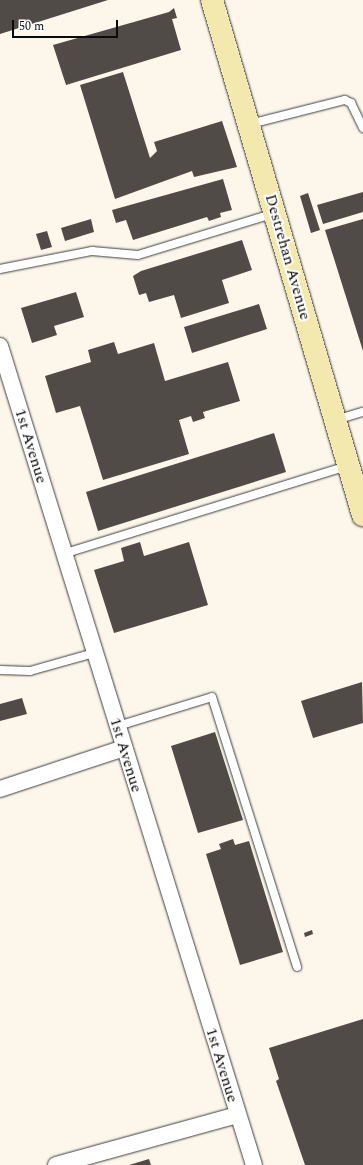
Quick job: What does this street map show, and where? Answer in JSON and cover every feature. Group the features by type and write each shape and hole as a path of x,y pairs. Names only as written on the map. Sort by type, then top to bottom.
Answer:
{"main road":[{"name":"Destrehan Avenue","path":"212,0 250,124 363,515"}],"street":[{"name":"1st Avenue","path":"0,346 237,1115 254,1165"},
{"path":"0,790 124,748"},
{"path":"56,1165 237,1115"}],"lane":[{"path":"250,124 345,100 351,102 363,128"},
{"path":"0,268 92,251 138,255 275,212"},
{"path":"336,420 363,412"},
{"path":"64,554 349,466"},
{"path":"0,670 30,671 94,653"},
{"path":"118,726 212,697 297,967"}],"building":[{"path":"0,0 108,0 0,34"},
{"path":"174,8 177,18 172,19 181,50 66,85 53,45 169,12"},
{"path":"123,72 150,158 157,151 154,142 222,121 237,167 194,177 192,171 115,199 80,85"},
{"path":"223,179 232,210 220,213 221,217 209,221 207,217 133,240 126,220 116,223 112,210"},
{"path":"363,192 363,212 323,224 317,205"},
{"path":"308,193 320,230 311,233 300,196"},
{"path":"91,219 94,232 65,241 61,228"},
{"path":"363,219 363,351 325,230"},
{"path":"47,231 52,247 41,250 36,234"},
{"path":"242,240 252,270 222,280 229,303 181,318 174,295 149,302 146,293 139,295 133,276 141,271"},
{"path":"76,292 84,317 54,326 57,335 32,343 21,308"},
{"path":"259,304 267,329 192,353 184,327"},
{"path":"114,342 118,354 154,343 165,381 228,362 240,401 203,412 205,418 193,422 191,416 179,420 189,454 103,480 80,406 56,413 45,376 91,362 88,350"},
{"path":"274,433 286,472 98,531 86,492"},
{"path":"140,542 144,556 189,542 208,605 114,633 94,570 124,561 121,548"},
{"path":"362,682 363,723 313,738 301,701"},
{"path":"22,698 27,714 0,721 0,704"},
{"path":"215,732 243,820 198,833 171,746"},
{"path":"233,839 235,845 249,841 283,952 240,965 206,854 221,849 219,844"},
{"path":"312,930 313,934 305,937 304,933"},
{"path":"363,1019 363,1165 305,1165 276,1081 279,1079 269,1048"},
{"path":"149,1159 151,1165 129,1165"}]}
